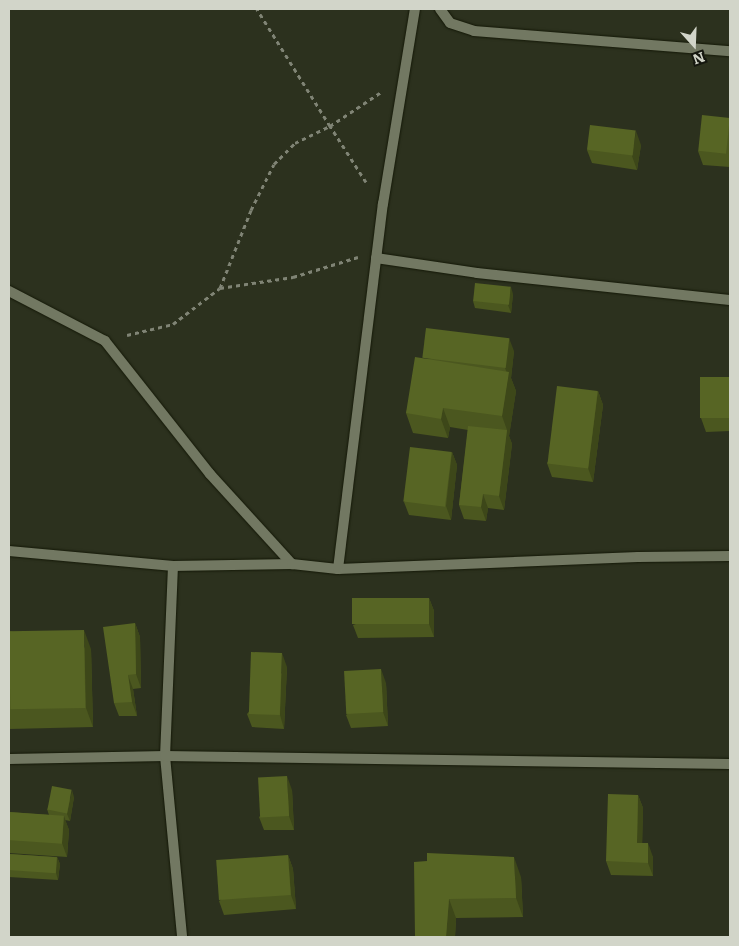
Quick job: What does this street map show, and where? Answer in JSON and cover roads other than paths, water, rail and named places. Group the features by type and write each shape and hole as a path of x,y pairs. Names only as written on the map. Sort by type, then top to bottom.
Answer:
{"street":[{"path":"338,569 383,204 402,77 415,9"},
{"path":"440,9 450,23 474,31 730,51"},
{"path":"376,258 477,273 730,300"},
{"path":"9,291 105,341 210,474 292,564"},
{"path":"9,551 173,566 292,564 338,569 638,557 730,556"},
{"path":"173,566 165,756 182,937"},
{"path":"9,759 165,756 730,764"}]}
